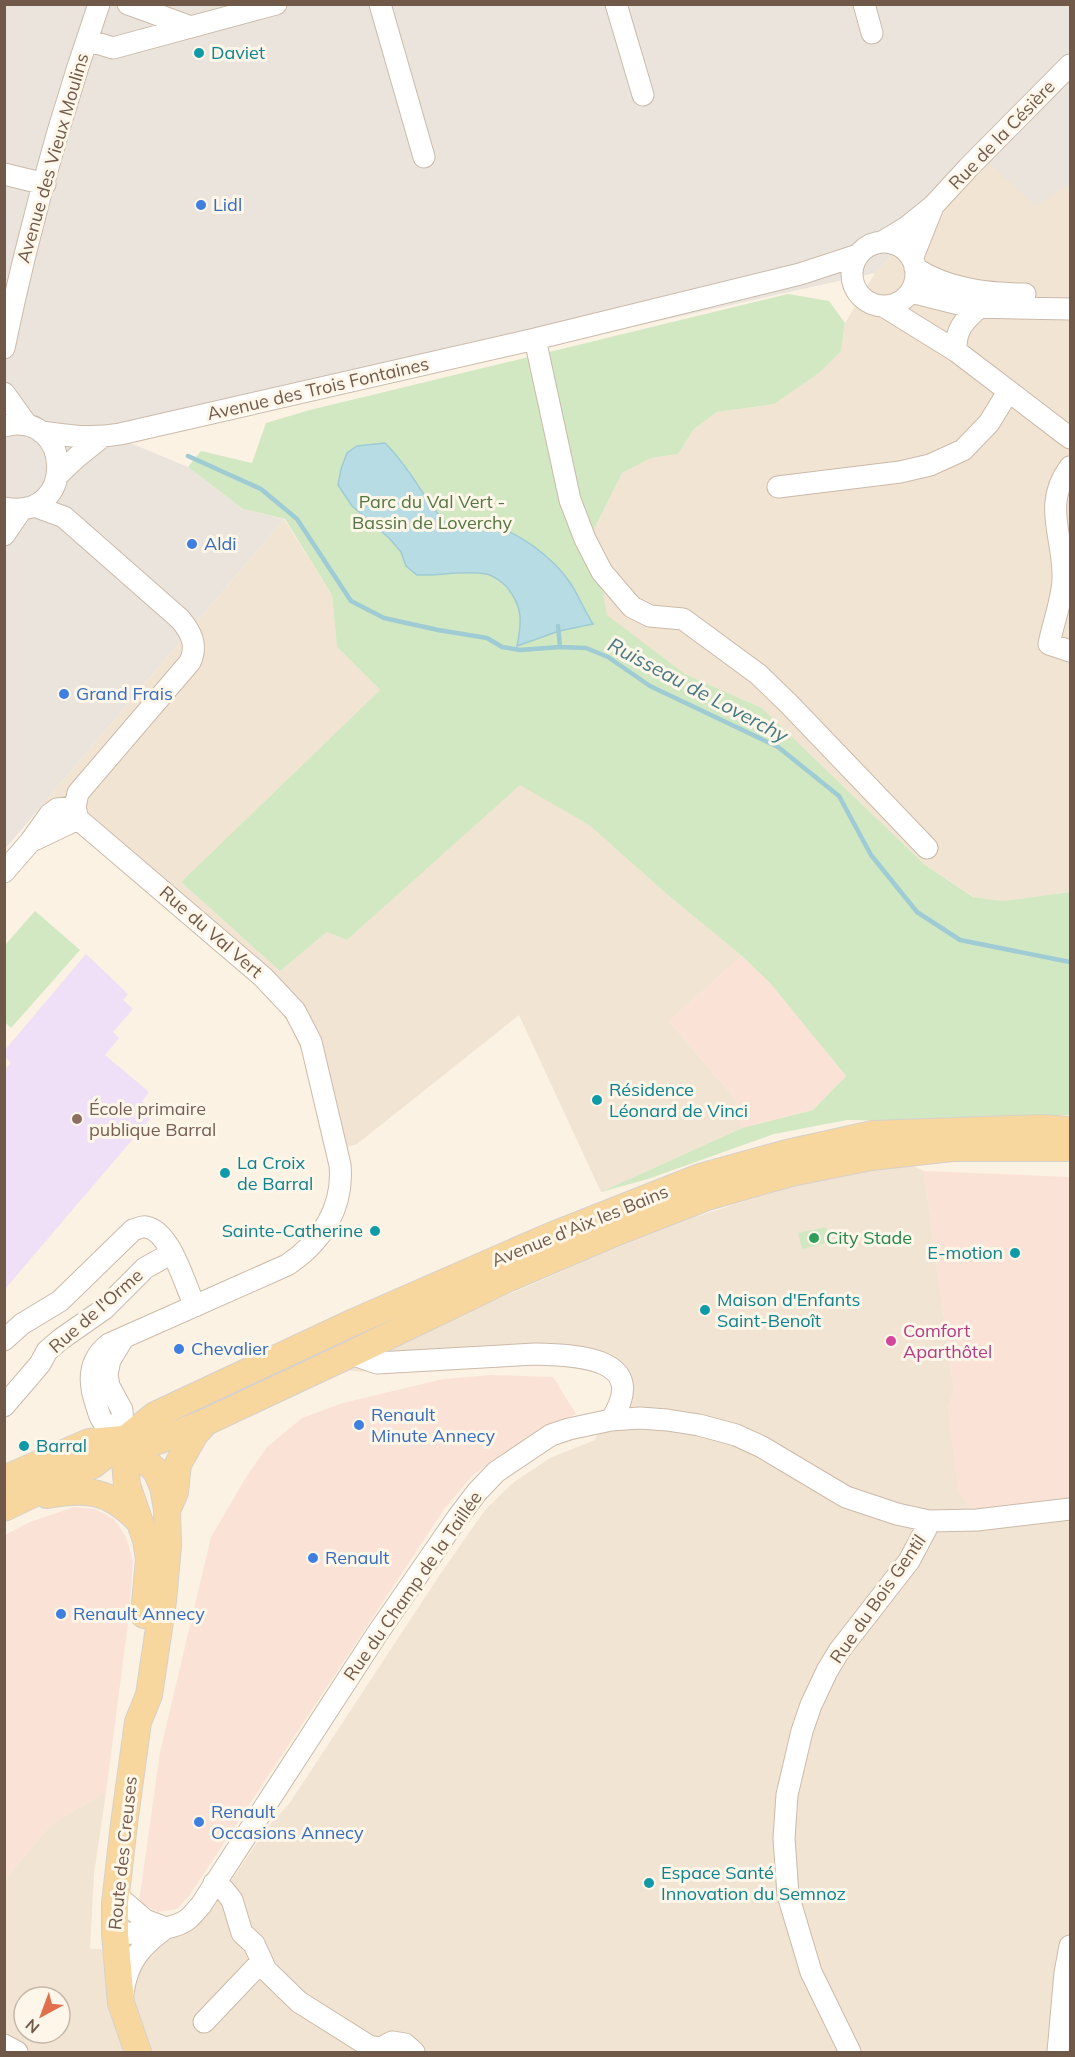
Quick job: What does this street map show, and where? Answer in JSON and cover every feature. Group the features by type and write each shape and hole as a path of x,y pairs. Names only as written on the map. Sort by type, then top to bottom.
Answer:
{"main road":[{"name":"Avenue d'Aix les Bains","path":"14,1504 93,1465 155,1415 356,1321 553,1235 700,1178 787,1153 873,1134 1043,1128 1071,1131"},
{"name":"Avenue d'Aix les Bains","path":"4,1479 89,1442 123,1439 158,1441 206,1422 509,1278 707,1197 770,1179 871,1157 952,1148 1071,1148"},
{"name":"Route des Creuses","path":"167,1509 175,1492 178,1464 195,1434 206,1422"},
{"name":"Route des Creuses","path":"123,1439 156,1471 163,1487 167,1509 168,1546 163,1600 149,1695 138,1722 116,1895 114,1934 121,2002 138,2052"},
{"name":"Route des Creuses","path":"123,1439 127,1485 146,1540 149,1558 134,1693 138,1722"},
{"path":"14,1504 69,1491 94,1491 112,1498 140,1522"}],"street":[{"name":"Avenue des Vieux Moulins","path":"4,348 45,184 99,4"},
{"path":"128,4 191,27"},
{"path":"87,40 113,48 276,4"},
{"path":"380,4 424,157"},
{"path":"616,4 643,96"},
{"path":"864,4 872,33"},
{"name":"Rue de la Césière","path":"882,242 907,228 933,206 1071,65"},
{"path":"4,174 45,184"},
{"name":"Rue de la Césière","path":"914,263 926,221 933,206"},
{"path":"956,351 885,307 860,297 855,289 852,271 858,255 873,244 891,243 900,246 914,263 932,278 967,289 1008,294 1071,295"},
{"name":"Avenue des Trois Fontaines","path":"4,426 18,424 71,437 102,437 535,339 800,274 858,255"},
{"path":"885,307 898,304 909,294 916,276 914,263"},
{"name":"Avenue des Trois Fontaines","path":"800,274 838,280 855,289"},
{"path":"909,294 971,307 1071,309"},
{"path":"909,294 922,319 956,351 1071,438"},
{"path":"956,351 955,340 958,329 980,307"},
{"path":"535,339 570,500 585,539 602,572 632,607 650,616 683,619 758,674 927,848"},
{"path":"778,487 900,472 930,465 963,450 989,423 1008,392"},
{"path":"4,393 34,429 50,440 56,451 59,463 55,482 64,517"},
{"name":"Avenue des Trois Fontaines","path":"4,535 20,508 44,499 76,457 102,437"},
{"path":"1071,467 1066,472 1054,506 1063,580 1049,644 1071,651"},
{"path":"4,872 30,842 77,813 78,793 85,783 190,662 194,653 189,629 180,619 64,517 20,508"},
{"name":"Rue du Val Vert","path":"77,813 263,977 295,1011 311,1042 342,1178 340,1192 328,1225 310,1248 287,1265 109,1344 99,1353 92,1367 90,1385 102,1421 123,1439"},
{"name":"Rue de l'Orme","path":"4,1340 22,1324 60,1301 133,1230 145,1226 163,1238 195,1306"},
{"name":"Rue de l'Orme","path":"4,1406 40,1364 47,1352 61,1339 104,1309 145,1268 172,1253"},
{"path":"351,1354 377,1362 535,1354 589,1359 611,1367 620,1378 622,1400 611,1420"},
{"name":"Rue du Champ de la Taillée","path":"114,1934 139,1934 166,1928 187,1920 201,1905 383,1626 477,1492 496,1472 551,1435 611,1420 640,1418 699,1425 736,1435 762,1447 846,1497 872,1507 929,1521 977,1520 1071,1509"},
{"name":"Rue du Bois Gentil","path":"850,2052 811,1972 788,1895 784,1824 787,1795 802,1731 827,1671 839,1651 909,1561 929,1521"},
{"path":"214,1884 224,1890 232,1900 242,1933 254,1944 266,1970 299,2002 369,2046 381,2050 392,2042 405,2044 414,2052"},
{"path":"116,1895 145,1920 166,1928"},
{"name":"Rue du Champ de la Taillée","path":"121,2002 126,1973 133,1959 148,1941 166,1928"},
{"path":"1059,2052 1065,1973 1071,1946"},
{"path":"204,2022 262,1960"},
{"path":"4,2045 17,2052"}],"shaded area":[{"path":"5,5 1070,5 1070,189 1067,186 1035,206 984,158 875,273 123,440 188,467 243,509 284,519 5,849"},
{"path":"984,158 1067,186 1070,189 1070,892 1003,901 974,897 925,865 762,708 685,674 607,616 592,533 622,473 651,458 678,454 694,429 717,412 774,404 841,351 845,323 875,273"},
{"path":"284,519 332,595 337,647 380,690 181,882 280,971 327,932 347,940 520,784 589,825 669,896 742,956 669,1021 736,1100 742,1128 601,1192 519,1015 357,1144 326,1153 302,1052 290,1026 274,1001 44,803"},
{"name":"École primaire publique Barral","path":"86,954 128,994 123,1000 133,1009 113,1032 119,1038 105,1055 149,1092 142,1101 155,1113 5,1289 4,1070 11,1063 5,1057 5,1050"},
{"path":"742,956 770,983 846,1076 813,1110 742,1128 736,1100 669,1021"},
{"path":"909,1164 924,1171 954,1391 948,1409 1070,1499 1070,2052 5,2052 5,1880 50,1825 106,1792 94,1874 90,1949 148,1950 195,1928 212,1909 267,1828 289,1804 485,1510 514,1482 550,1458 595,1440 614,1395 611,1379 596,1372 526,1361 394,1373 349,1371 455,1318 594,1257 686,1220 814,1179"},
{"path":"924,1171 1070,1177 1070,1499 970,1508 958,1491 948,1409 954,1391"},
{"path":"492,1375 553,1377 576,1414 539,1431 471,1477 445,1508 189,1896 177,1909 158,1912 139,1902 160,1752 211,1537 248,1474 267,1447 302,1418 343,1403 443,1379"},
{"path":"74,1507 95,1509 114,1519 126,1537 133,1561 129,1616 106,1792 50,1825 5,1880 5,1535 30,1522"}],"green space":[{"name":"Parc du Val Vert - Bassin de Loverchy","path":"788,294 829,301 845,323 841,351 820,372 774,404 717,412 694,429 678,454 651,458 622,473 592,533 607,615 685,674 762,708 925,865 973,897 1003,901 1070,892 1070,1115 905,1121 847,1120 774,1134 648,1179 601,1192 742,1128 813,1110 846,1076 770,983 742,956 669,896 589,825 520,785 347,940 327,932 280,971 181,882 380,690 337,647 332,595 285,519 243,509 188,467 201,451 252,463 266,423 310,410"},
{"path":"35,911 80,950 11,1028 5,1022 5,945"},
{"name":"City Stade","path":"826,1227 829,1242 802,1249 798,1233"}],"water":[{"path":"385,443 403,463 450,528 459,529 485,524 509,532 533,546 564,574 593,624 559,631 517,646 520,614 516,600 497,578 478,573 417,575 406,566 401,552 389,538 352,506 338,485 347,453 357,446"}],"waterway":[{"name":"Ruisseau de Loverchy","path":"188,456 261,489 297,519 351,601 384,618 487,638 502,647 520,650 586,648 608,657 650,686 778,747 839,796 871,855 917,912 960,940 1070,962"},
{"path":"558,626 560,647"}],"place":[{"name":"Daviet","path":"199,53"},
{"name":"Lidl","path":"201,205"},
{"name":"Aldi","path":"192,544"},
{"name":"Grand Frais","path":"64,694"},
{"name":"Résidence Léonard de Vinci","path":"597,1100"},
{"name":"École primaire publique Barral","path":"77,1119"},
{"name":"La Croix de Barral","path":"225,1173"},
{"name":"Sainte-Catherine","path":"375,1231"},
{"name":"City Stade","path":"814,1238"},
{"name":"E-motion","path":"1015,1253"},
{"name":"Maison d'Enfants Saint-Benoît","path":"705,1310"},
{"name":"Comfort Aparthôtel","path":"891,1341"},
{"name":"Chevalier","path":"179,1349"},
{"name":"Renault Minute Annecy","path":"359,1425"},
{"name":"Barral","path":"24,1446"},
{"name":"Renault","path":"313,1558"},
{"name":"Renault Annecy","path":"61,1614"},
{"name":"Renault Occasions Annecy","path":"199,1822"},
{"name":"Espace Santé Innovation du Semnoz","path":"649,1883"}]}
